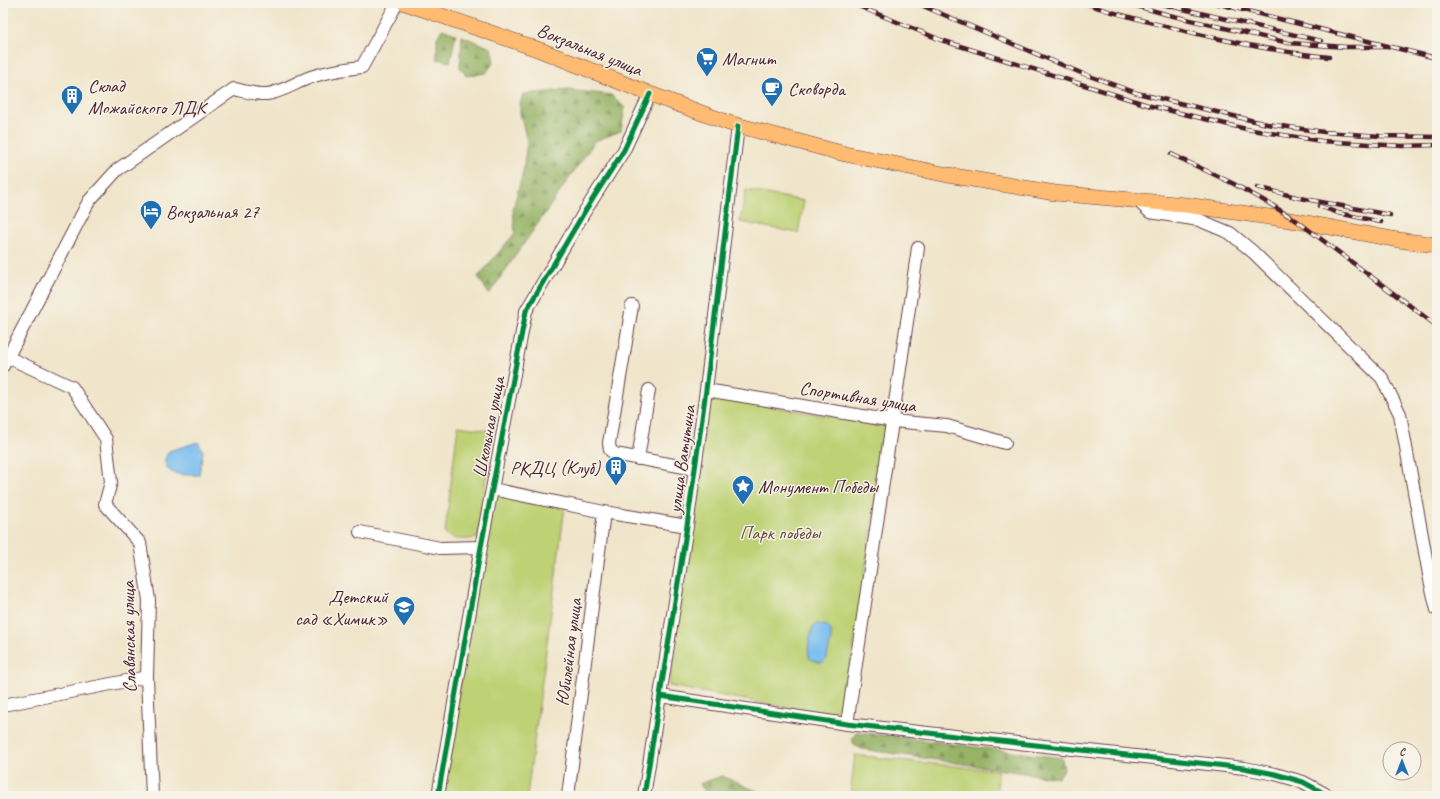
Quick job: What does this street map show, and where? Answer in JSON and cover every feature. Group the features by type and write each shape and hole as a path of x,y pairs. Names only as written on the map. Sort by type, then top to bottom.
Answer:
{"main road":[{"name":"Вокзальная улица","path":"404,3 540,50 650,94 738,126 845,154 948,175 1055,193 1186,205 1283,219 1398,240 1437,245"}],"street":[{"path":"5,359 89,201 117,170 234,89 250,93 268,94 296,85 309,78 335,70 362,67 397,3"},
{"name":"Школьная улица","path":"438,796 481,547 526,312 577,224 624,150 650,94"},
{"name":"улица Ватутина","path":"644,796 695,469 738,126"},
{"path":"1138,201 1150,212 1199,220 1230,233 1253,252 1382,378 1400,414 1430,580 1437,610"},
{"path":"847,724 918,248"},
{"path":"632,306 609,447 612,453 615,454 695,469"},
{"name":"Славянская улица","path":"5,359 72,387 106,439 111,482 105,504 140,543 149,600 147,677 152,796"},
{"path":"638,459 649,390"},
{"name":"Спортивная улица","path":"706,390 893,421 947,426 1004,443"},
{"path":"492,489 604,512 687,526"},
{"name":"Юбилейная улица","path":"568,796 604,512"},
{"path":"360,532 440,548 481,547"},
{"path":"3,705 147,677"},
{"path":"660,696 847,724 1244,768 1275,774 1303,782 1329,796"}],"green space":[{"path":"442,29 456,34 450,62 437,59 437,38"},
{"path":"462,36 491,48 494,62 486,73 466,76 460,67"},
{"path":"569,90 611,95 625,108 621,131 595,141 489,294 478,277 515,233 513,209 523,172 527,142 520,113 520,104 523,94"},
{"path":"746,190 804,201 798,233 740,222"},
{"name":"Парк победы","path":"709,396 887,426 843,718 669,686 690,521"},
{"path":"458,426 492,431 478,538 455,539 445,532"},
{"path":"493,491 565,506 527,796 441,796"},
{"path":"857,732 1062,758 1064,770 1058,778 862,749 854,745 852,738"},
{"path":"855,755 999,771 996,796 850,796"},
{"path":"722,776 768,796 708,796 700,784"}],"water":[{"path":"198,442 203,451 199,475 178,474 168,470 165,460 169,451"},
{"path":"817,624 829,627 831,631 828,653 823,662 810,659 808,651 811,633 814,625"}],"railway":[{"path":"851,3 941,40 1151,106 1246,129 1321,141 1402,146 1437,145"},
{"path":"916,3 1081,73 1137,93 1267,124 1324,132 1380,136 1437,137"},
{"path":"1084,3 1137,19 1229,41 1269,49 1329,57"},
{"path":"1126,3 1169,15 1289,43 1346,47 1389,47"},
{"path":"1157,3 1321,41"},
{"path":"1215,3 1436,58"},
{"path":"1171,154 1232,183 1297,221 1437,326"},
{"path":"1257,187 1300,198 1390,215"},
{"path":"1319,206 1338,213 1381,222"}],"cycle path":[{"path":"438,796 481,547 526,311 585,211 624,150 650,94"},
{"path":"644,796 687,526 706,390 738,126"},
{"path":"660,696 847,724 1244,768 1275,774 1303,782 1329,796"}],"place":[{"name":"Магнит","path":"707,78"},
{"name":"Сковорда","path":"772,108"},
{"name":"Склад Можайского ЛДК","path":"72,116"},
{"name":"Вокзальная 27","path":"151,230"},
{"name":"РКДЦ (Клуб)","path":"616,486"},
{"name":"Монумент Победы","path":"743,506"},
{"name":"Детский сад «Химик»","path":"404,626"}]}
